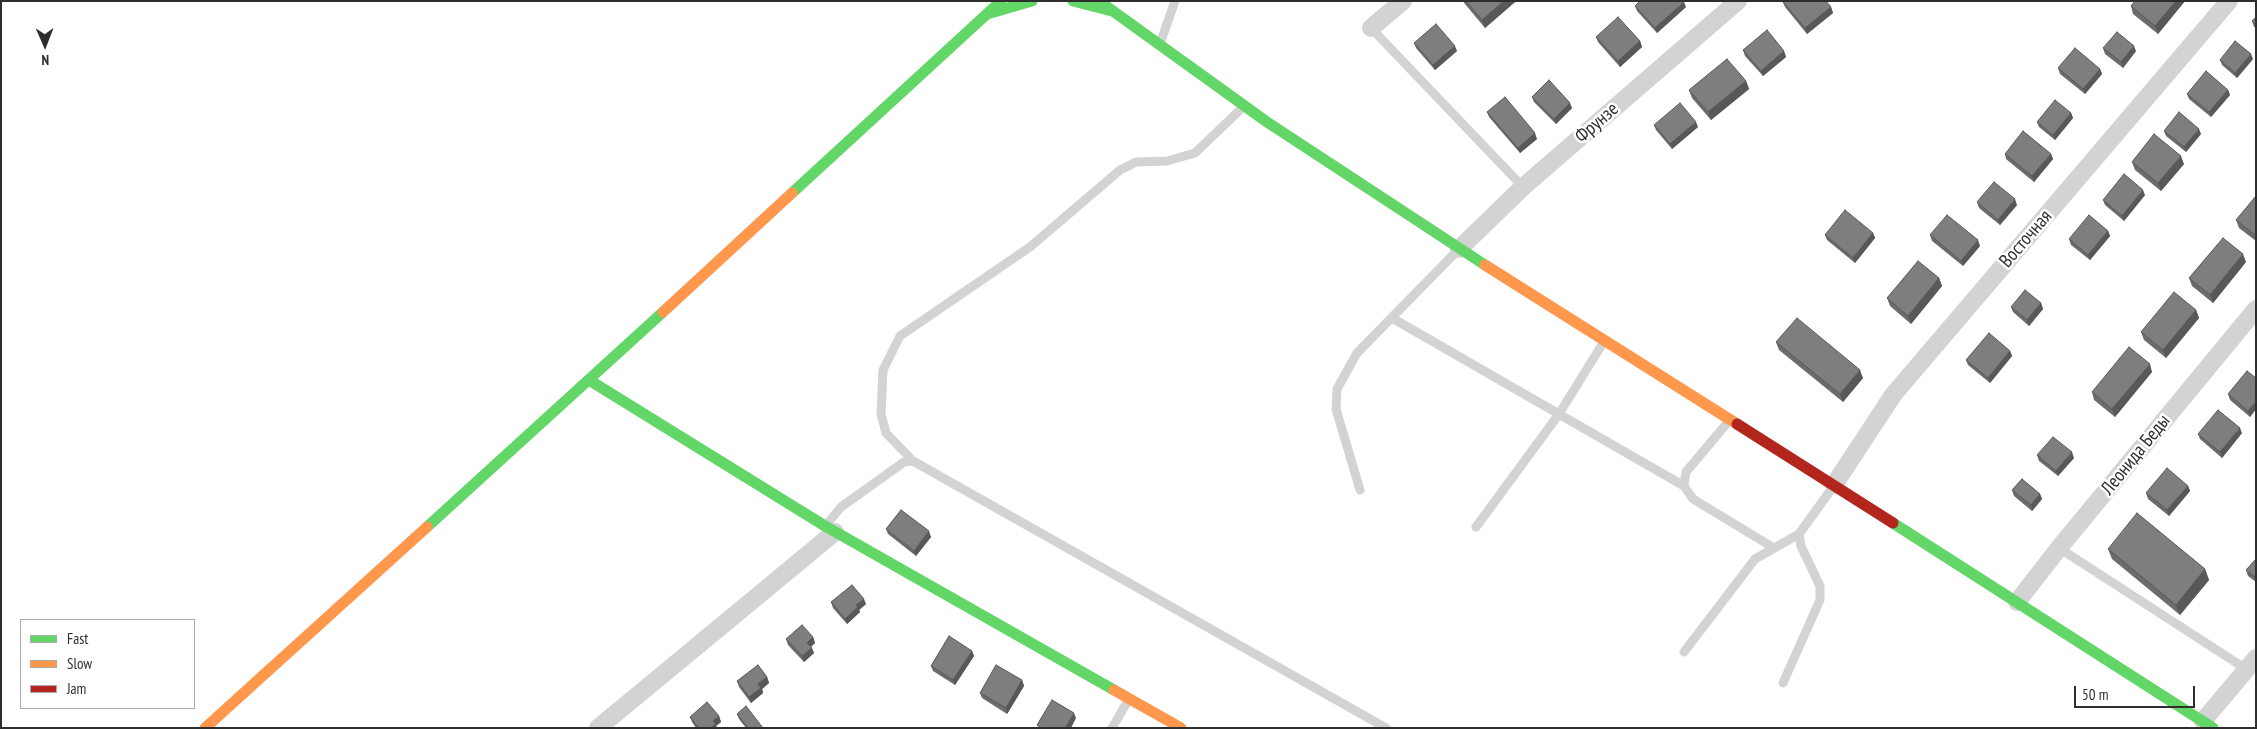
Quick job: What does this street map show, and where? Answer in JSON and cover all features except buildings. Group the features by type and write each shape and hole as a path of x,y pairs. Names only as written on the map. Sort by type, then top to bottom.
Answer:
{"main road":[{"path":"987,14 994,1"},
{"path":"205,728 589,380 1001,1"},
{"path":"987,14 1022,2 1032,1"},
{"path":"1073,1 1110,6"},
{"path":"1099,1 1110,6 1245,105 1459,248 2208,724"},
{"path":"589,380 830,529 1181,728"}],"street":[{"path":"1371,28 1403,1"},
{"name":"Фрунзе","path":"1459,248 1523,187 1738,1"},
{"name":"Восточная","path":"1834,485 1892,395 2229,1"},
{"name":"Леонида Беды","path":"2018,602 2059,548 2256,308"},
{"path":"598,728 830,529"},
{"path":"2208,724 2251,663"}],"lane":[{"path":"1160,44 1175,1"},
{"path":"1371,28 1523,187"},
{"path":"1245,105 1195,153 1167,161 1136,162 1120,170 1030,247 900,336 883,370 881,414 886,433 913,460 1386,728"},
{"path":"1360,490 1336,409 1337,389 1357,353 1459,248"},
{"path":"1392,318 1684,486 1693,499 1774,548"},
{"path":"1476,527 1559,414 1604,340"},
{"path":"1684,486 1686,472 1730,419"},
{"path":"830,529 841,507 904,462 913,460"},
{"path":"1684,652 1755,559 1799,534 1834,485"},
{"path":"1783,683 1820,600 1820,586 1801,546 1799,534"},
{"path":"2059,548 2251,663"},
{"path":"1112,728 1129,699"}],"traffic: fast":[{"path":"792,193 1001,1"},
{"path":"987,14 1032,1"},
{"path":"1073,1 1112,11"},
{"path":"1099,1 1267,122 1485,265"},
{"path":"427,527 663,312"},
{"path":"589,380 825,526 1114,690"},
{"path":"1893,523 2213,728"}],"traffic: slow":[{"path":"663,312 792,193"},
{"path":"1485,265 1737,424"},
{"path":"205,728 427,527"},
{"path":"1114,690 1181,728"}],"traffic: jam":[{"path":"1737,424 1893,523"}]}
